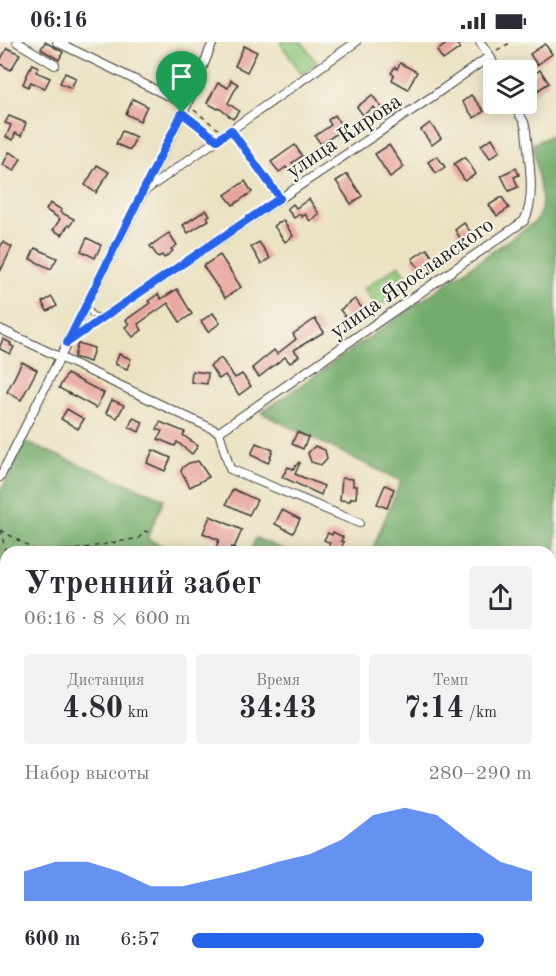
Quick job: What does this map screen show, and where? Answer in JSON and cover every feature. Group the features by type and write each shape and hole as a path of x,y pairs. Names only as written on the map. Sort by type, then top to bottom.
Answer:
{"street":[{"path":"17,42 55,65"},
{"path":"57,42 184,109"},
{"path":"0,477 184,109 213,42"},
{"path":"142,192 356,42"},
{"path":"480,42 491,60"},
{"name":"улица Кирова","path":"67,343 489,56"},
{"name":"улица Ярославского","path":"219,432 524,221 530,206 531,194 526,130 519,114"},
{"path":"0,329 219,432 230,469 358,524"}],"lane":[{"path":"184,109 217,140"},
{"path":"87,304 92,315 104,317"}],"path":[{"path":"489,56 512,42"},
{"path":"184,109 218,129 231,130 280,198"},
{"path":"0,530 27,546"},
{"path":"0,530 4,546"},
{"path":"96,546 139,538 145,531 150,533"}],"green space":[{"path":"302,42 317,63 302,74 280,43"},
{"path":"556,133 556,546 374,546 401,481 261,413 536,221 542,201 533,144"},
{"path":"399,265 412,283 377,308 364,289"},
{"path":"25,442 164,499 147,539 163,546 0,546 0,493"},
{"path":"256,538 275,546 253,546"}],"building":[{"path":"45,42 63,52 59,60 41,49"},
{"path":"449,42 455,42 460,48 443,60 437,51"},
{"path":"545,44 552,54 537,65 537,60 534,60 530,54"},
{"path":"244,46 257,52 247,72 235,66"},
{"path":"7,48 20,54 11,70 0,64"},
{"path":"400,63 417,72 408,89 392,80 394,75 391,73"},
{"path":"32,64 39,67 36,72 50,78 45,88 31,82 28,87 23,84"},
{"path":"540,70 549,83 537,91 537,72"},
{"path":"65,73 76,78 71,88 60,83"},
{"path":"231,80 238,84 228,103 239,111 233,119 219,108 207,103 218,83 228,88"},
{"path":"372,95 383,109 378,112 374,107 363,115 357,107"},
{"path":"471,95 483,112 474,118 462,102"},
{"path":"133,99 147,106 140,121 126,114"},
{"path":"335,115 344,129 321,144 315,136 331,125 328,120"},
{"path":"9,116 26,123 21,136 15,133 13,140 6,137 11,125 5,123"},
{"path":"430,123 441,138 432,145 421,130"},
{"path":"122,131 136,137 130,150 116,144"},
{"path":"492,138 500,151 490,158 481,145"},
{"path":"295,145 302,156 292,163 295,168 289,172 286,167 279,172 271,162"},
{"path":"389,145 404,167 390,177 375,154"},
{"path":"9,152 21,158 14,171 3,165"},
{"path":"437,156 445,167 436,173 428,162"},
{"path":"465,157 476,174 465,181 454,164"},
{"path":"97,165 109,172 96,193 85,185"},
{"path":"516,168 519,175 514,177 518,187 509,191 501,175"},
{"path":"347,174 362,196 351,204 336,181"},
{"path":"245,181 252,192 233,205 225,195"},
{"path":"502,197 509,208 497,216 489,205"},
{"path":"309,199 319,214 310,221 305,214 294,218 287,209 293,204 296,208"},
{"path":"50,203 62,210 60,212 74,219 62,235 53,230 60,219 46,210"},
{"path":"206,210 210,215 207,217 209,220 188,233 183,225"},
{"path":"283,220 293,236 285,242 274,226"},
{"path":"464,223 472,234 462,241 455,230"},
{"path":"169,233 177,245 164,258 162,255 158,257 150,246"},
{"path":"87,238 101,245 95,258 81,251"},
{"path":"3,242 12,247 0,272 0,248"},
{"path":"259,242 270,258 261,264 251,247"},
{"path":"35,248 57,258 51,269 30,259"},
{"path":"427,249 435,261 421,271 412,259"},
{"path":"220,255 241,287 225,298 203,266"},
{"path":"177,289 192,314 180,322 168,303 138,324 142,330 133,337 125,327 129,324 126,320 150,303 148,301 158,294 161,299"},
{"path":"52,297 57,306 47,311 42,302"},
{"path":"355,299 365,312 350,323 340,310"},
{"path":"213,313 220,323 208,332 201,321"},
{"path":"315,319 324,332 294,350 299,356 290,363 285,357 259,377 252,368 274,350 277,354 296,339 293,334"},
{"path":"3,339 14,347 10,354 0,349"},
{"path":"78,343 94,348 90,362 74,357"},
{"path":"119,354 131,359 127,369 115,364"},
{"path":"221,358 235,378 242,374 251,386 239,395 225,375 219,379 210,366"},
{"path":"22,362 37,370 21,400 7,392"},
{"path":"192,371 208,373 207,384 191,382"},
{"path":"67,374 104,393 96,408 59,388"},
{"path":"112,400 124,405 117,418 106,413"},
{"path":"67,409 84,419 78,429 61,419"},
{"path":"133,418 143,422 139,432 129,427"},
{"path":"160,422 185,432 183,435 198,446 192,454 177,442 175,446 158,439 162,431 157,429"},
{"path":"297,432 308,437 303,449 292,444"},
{"path":"256,443 273,450 268,463 251,455"},
{"path":"315,446 325,450 327,458 321,465 311,462 308,453"},
{"path":"153,450 171,458 165,471 147,463"},
{"path":"198,461 209,477 190,487 181,471 189,463"},
{"path":"299,462 295,474 324,486 321,495 282,477 288,467 293,469"},
{"path":"342,478 353,479 353,486 357,486 356,498 351,498 350,501 340,500"},
{"path":"385,485 394,489 387,508 377,504"},
{"path":"233,489 257,500 249,515 226,504"},
{"path":"282,510 300,519 293,533 275,524"},
{"path":"210,516 242,530 235,546 216,546 219,540 203,533"},
{"path":"333,532 343,537 342,546 328,546 330,543 324,540 328,533 332,535"}],"route":[{"path":"182,113 217,140 231,130 280,198 67,343 142,192 182,113"}]}
